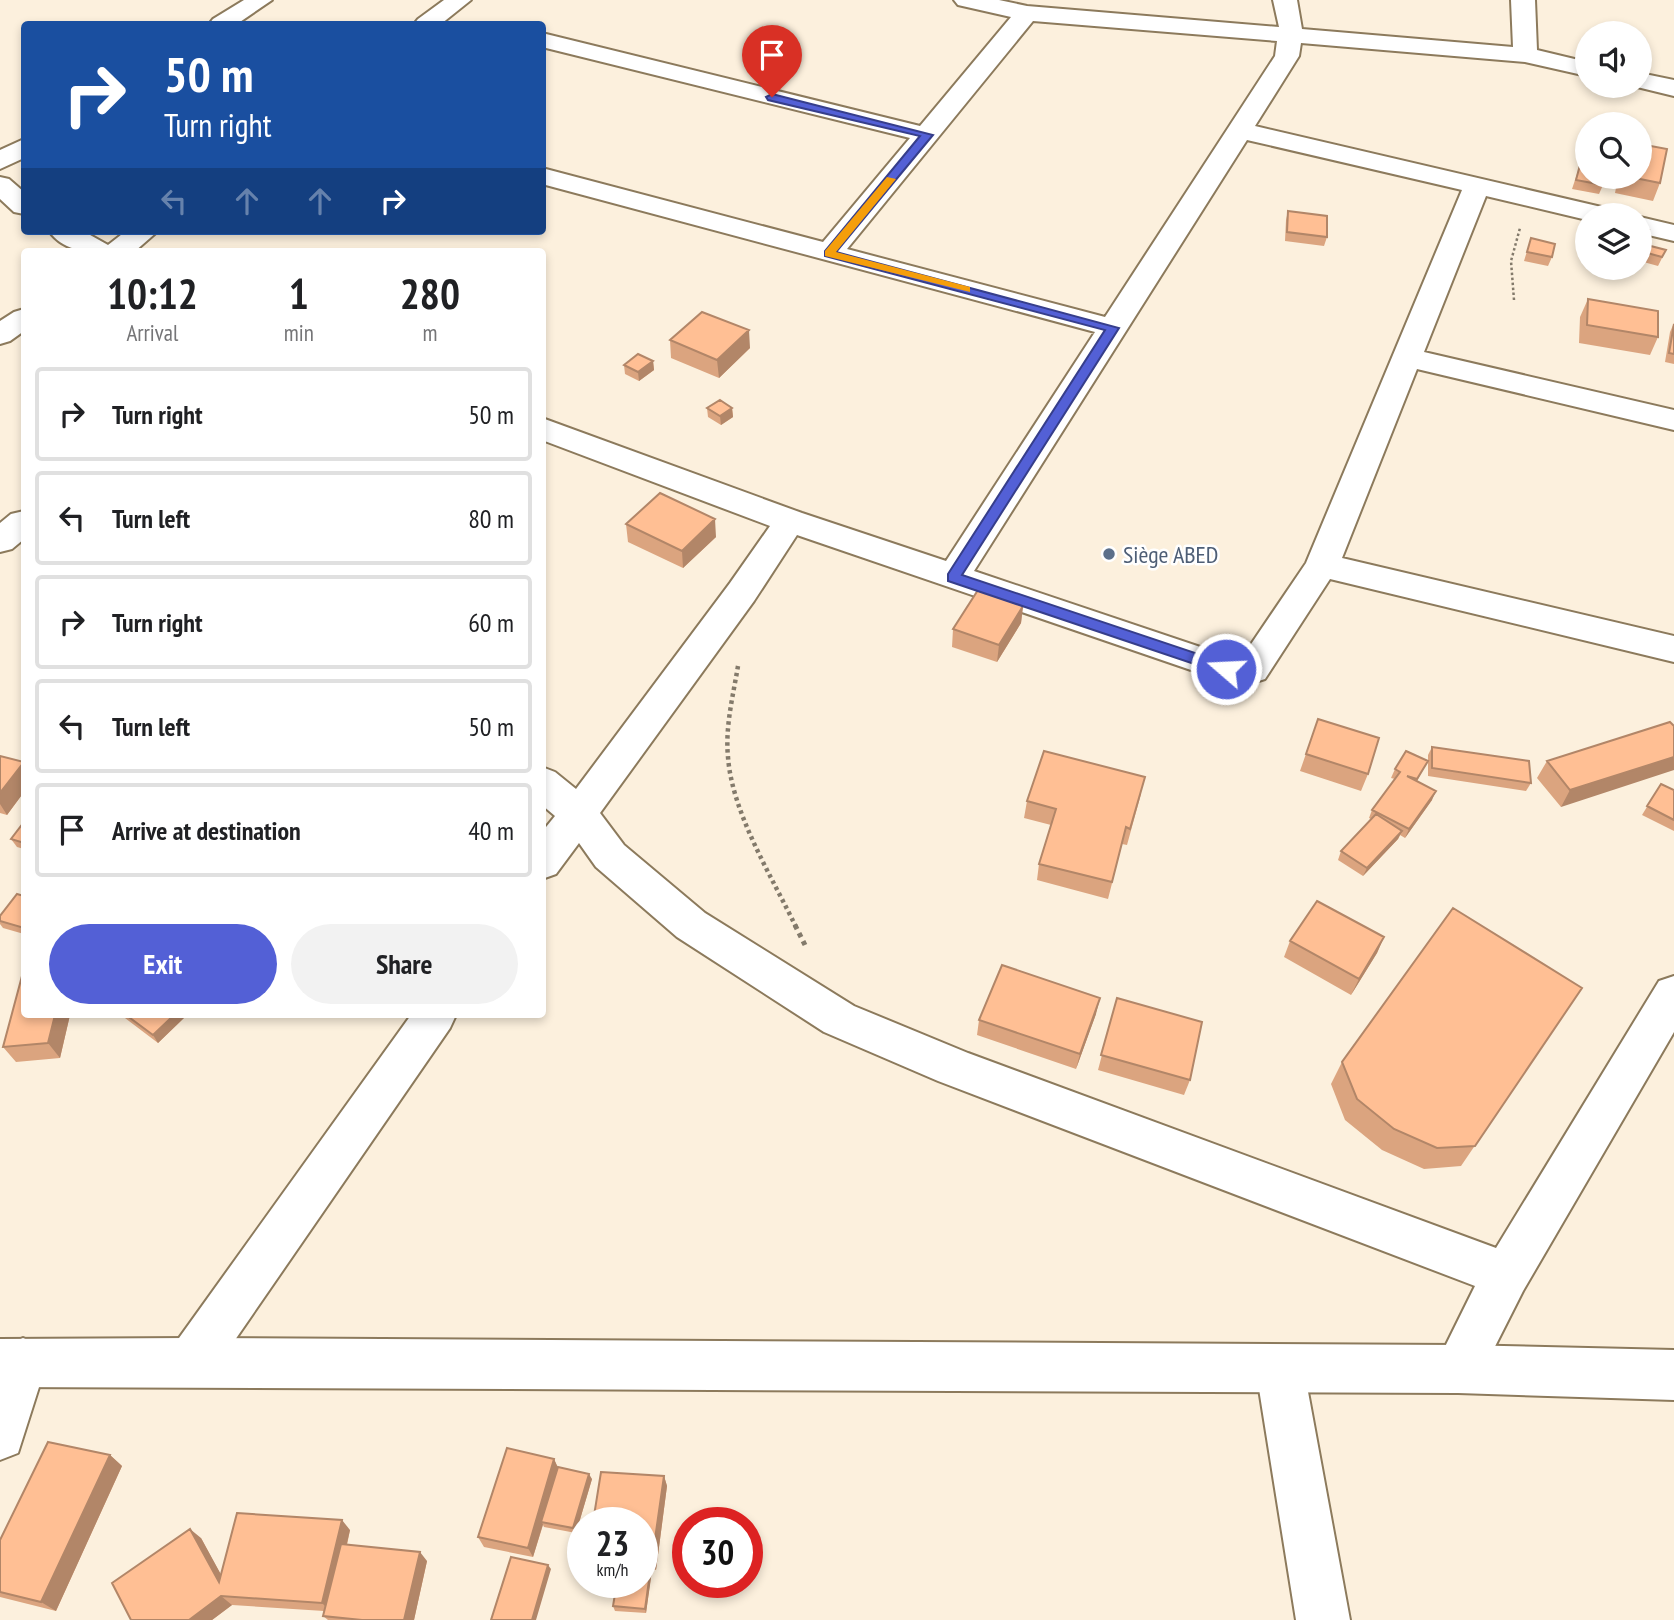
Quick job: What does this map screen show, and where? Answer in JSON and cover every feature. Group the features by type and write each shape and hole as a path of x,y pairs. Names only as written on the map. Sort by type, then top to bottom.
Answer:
{"street":[{"path":"227,21 260,0"},
{"path":"429,21 460,0"},
{"path":"966,0 1027,13 1525,55 1575,66"},
{"path":"953,577 1287,56 1291,13 1285,0"},
{"path":"1523,0 1525,55"},
{"path":"829,253 1027,13"},
{"path":"546,41 927,135"},
{"path":"1652,83 1674,88"},
{"path":"1239,130 1575,209"},
{"path":"0,161 21,149"},
{"path":"546,177 1112,328"},
{"path":"0,185 21,203"},
{"path":"546,430 790,521 953,577 1226,669 1252,670 1322,565 1477,186"},
{"path":"0,211 21,212"},
{"path":"1652,228 1674,233"},
{"path":"71,235 93,248"},
{"path":"121,248 139,235"},
{"path":"0,335 21,320"},
{"path":"1408,356 1674,420"},
{"path":"546,857 742,592 790,521"},
{"path":"1322,565 1674,649"},
{"path":"546,785 578,813 610,856 691,925 839,1019 953,1068 1506,1275"},
{"path":"1458,1369 1506,1275 1674,994"},
{"path":"191,1362 433,1018"},
{"path":"0,1435 12,1363 1458,1369 1674,1375"},
{"path":"1280,1370 1323,1620"}],"path":[{"path":"1514,300 1511,261 1521,225 1536,200"},
{"path":"742,592 739,659 729,723 729,771 755,842 806,948"}],"building":[{"path":"1652,146 1667,149 1660,183 1652,181"},
{"path":"1288,211 1327,216 1327,237 1287,232"},
{"path":"1531,238 1555,244 1552,257 1527,252"},
{"path":"1652,246 1666,250 1662,257 1652,254"},
{"path":"1588,299 1658,311 1658,337 1587,325"},
{"path":"702,312 749,330 717,360 670,340"},
{"path":"1674,324 1674,354 1669,353"},
{"path":"638,354 653,361 638,372 624,365"},
{"path":"720,400 732,408 720,416 707,408"},
{"path":"660,493 715,519 682,551 626,524"},
{"path":"978,590 1023,606 999,645 953,629"},
{"path":"1318,719 1379,738 1368,774 1306,754"},
{"path":"1670,722 1674,726 1674,757 1570,790 1547,761"},
{"path":"1432,747 1529,761 1531,783 1432,768"},
{"path":"1044,751 1145,777 1130,829 1126,827 1112,882 1039,864 1056,809 1027,801"},
{"path":"1406,751 1428,761 1417,779 1407,776 1436,791 1409,829 1372,810 1400,772 1395,769"},
{"path":"0,756 21,761 21,766 0,793"},
{"path":"1661,784 1674,790 1674,820 1647,806"},
{"path":"1376,814 1402,831 1367,868 1341,851"},
{"path":"21,826 21,842 11,839"},
{"path":"17,894 21,895 21,927 0,921 0,916"},
{"path":"1317,901 1384,937 1359,979 1290,941"},
{"path":"1453,908 1582,988 1475,1146 1437,1148 1394,1129 1357,1099 1342,1062"},
{"path":"1002,965 1100,998 1080,1054 979,1020"},
{"path":"21,980 21,1018 54,1018 48,1043 3,1047"},
{"path":"1117,998 1202,1022 1190,1080 1101,1055"},
{"path":"130,1018 171,1018 153,1035"},
{"path":"48,1442 110,1455 41,1602 0,1592 0,1540"},
{"path":"507,1448 554,1459 528,1548 478,1537"},
{"path":"558,1467 589,1474 579,1507 567,1507 567,1527 541,1522"},
{"path":"601,1472 664,1476 658,1518 658,1507 595,1507"},
{"path":"237,1513 342,1520 322,1603 221,1596 189,1620 131,1620 112,1583 190,1529 219,1582"},
{"path":"341,1544 420,1552 404,1620 323,1616"},
{"path":"511,1557 548,1565 532,1620 491,1620"},
{"path":"614,1598 647,1598 645,1609 613,1606"}],"slow traffic":[{"path":"891,179 829,253 966,290"}],"place":[{"name":"Siège ABED","path":"1109,554"}],"route":[{"path":"772,97 927,135 829,253 1112,328 953,577 1226,669"}]}
